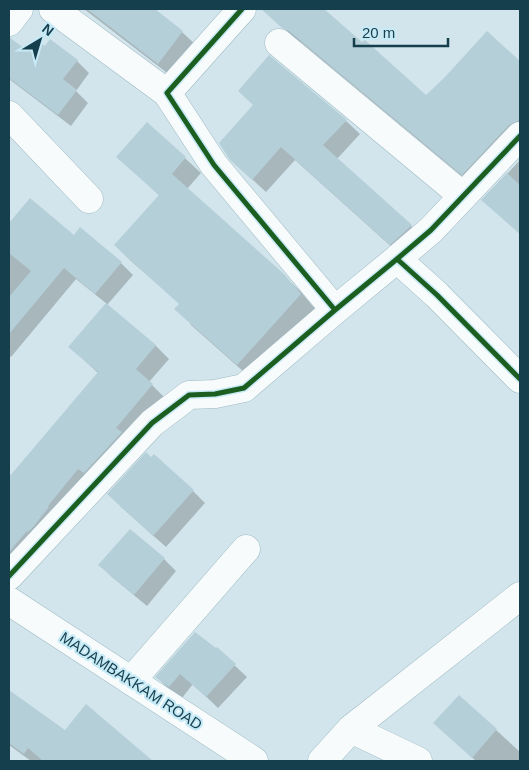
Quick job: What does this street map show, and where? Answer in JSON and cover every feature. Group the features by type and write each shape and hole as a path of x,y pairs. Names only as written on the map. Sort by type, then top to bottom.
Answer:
{"street":[{"path":"9,22 19,9"},
{"path":"53,9 166,93 214,165 335,310"},
{"path":"166,93 242,9"},
{"path":"280,44 463,196"},
{"path":"9,115 89,199"},
{"path":"9,576 152,423 189,395 215,394 244,388 431,230 520,136"},
{"path":"396,259 518,372"},
{"path":"131,681 246,549"},
{"path":"322,761 351,728 520,596"},
{"name":"MADAMBAKKAM ROAD","path":"9,600 254,761"},
{"path":"351,728 418,761"}],"building":[{"path":"87,9 155,9 183,31 158,64"},
{"path":"261,9 324,9 362,42 365,40 426,95 487,31 520,61 520,118 509,125 462,175"},
{"path":"9,37 28,51 36,39 45,46 50,39 78,60 63,79 77,90 58,115 9,78"},
{"path":"269,55 347,120 323,145 412,225 390,245 281,147 252,180 230,160 219,143 253,105 238,91"},
{"path":"147,122 186,157 172,174 284,274 301,294 237,365 174,309 179,304 114,245 159,195 116,157"},
{"path":"507,173 520,185 520,234 481,200"},
{"path":"30,198 74,235 80,227 122,262 95,294 64,268 9,334 9,297 31,271 9,253 9,223"},
{"path":"106,303 156,345 136,369 153,384 116,428 122,432 84,473 78,469 33,527 27,531 9,552 9,477 98,372 68,347"},
{"path":"146,452 151,457 154,454 194,490 153,536 107,494"},
{"path":"130,529 165,558 134,595 98,565"},
{"path":"195,632 217,647 236,664 206,697 180,674 169,687 155,677"},
{"path":"9,690 65,730 86,704 153,761 43,761 28,748 24,754 9,743"},
{"path":"459,695 497,729 472,758 433,723"}],"cycle path":[{"path":"242,9 167,93 214,165 335,310"},
{"path":"520,136 431,230 397,259 437,295 520,379"},
{"path":"9,576 152,423 189,395 215,394 244,388 397,259"}]}
